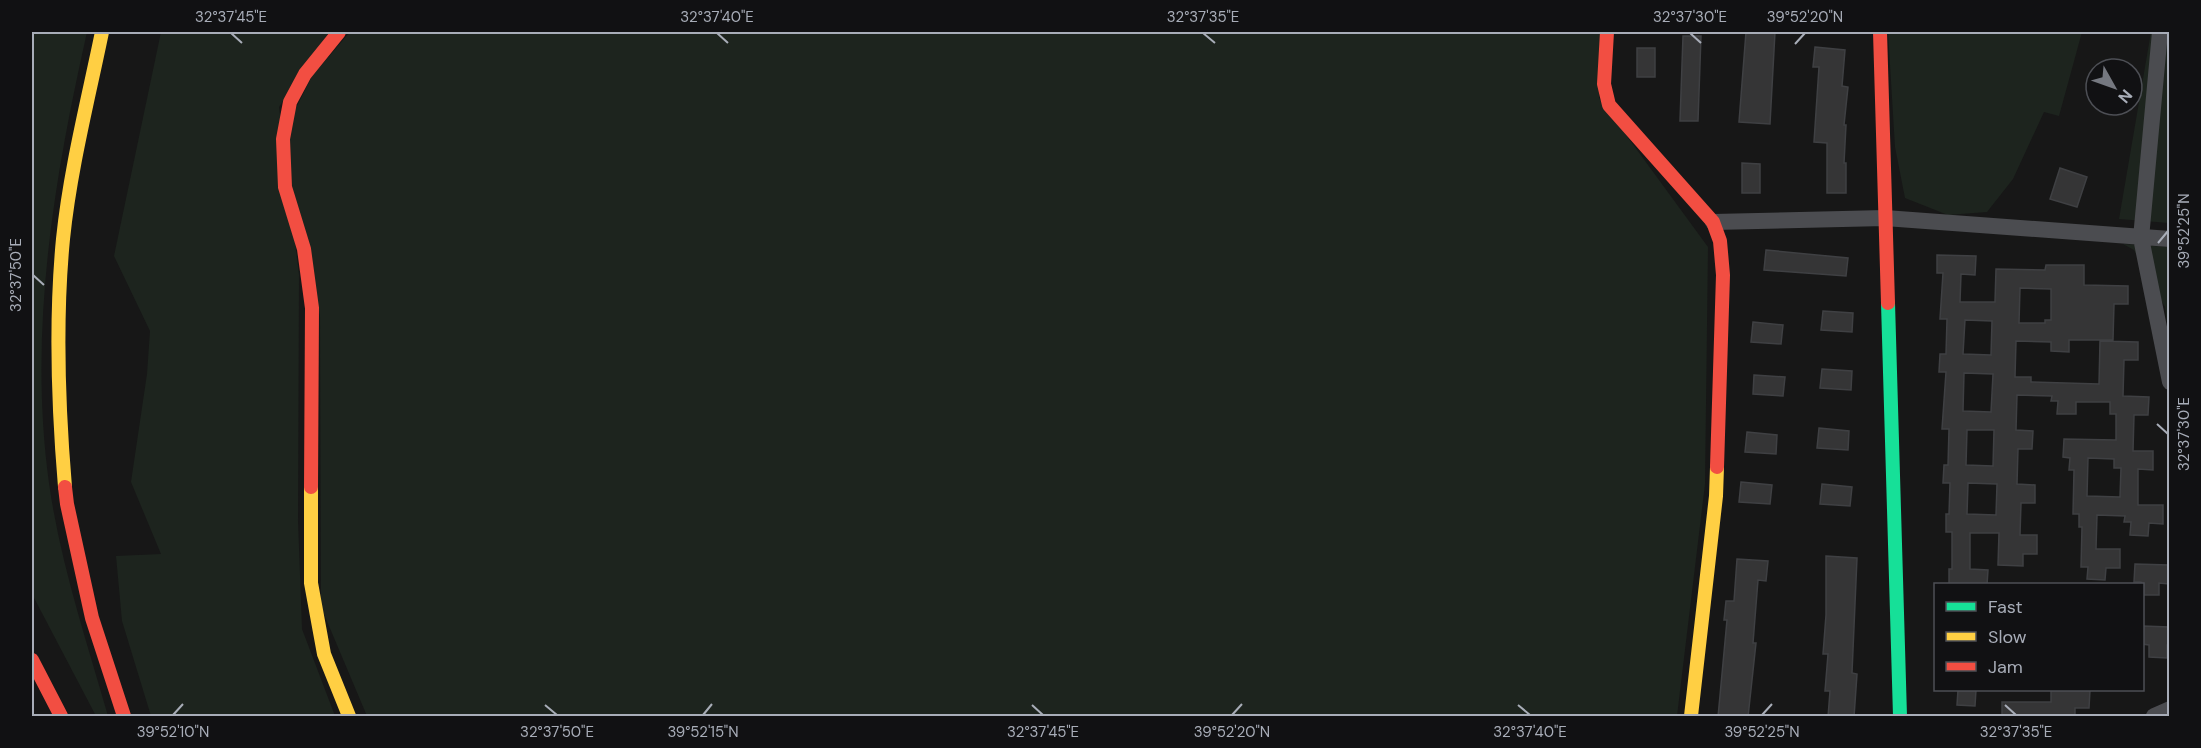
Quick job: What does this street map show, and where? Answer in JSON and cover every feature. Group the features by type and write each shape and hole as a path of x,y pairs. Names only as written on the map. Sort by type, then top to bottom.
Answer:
{"main road":[{"path":"102,32 76,155 63,239 57,371 67,504 92,618 124,717"},
{"path":"339,32 305,74 290,102 283,139 285,186 304,249 312,308 311,583 324,654 349,717"},
{"path":"1607,32 1604,84 1609,105 1713,222 1720,241 1723,275 1716,496 1691,717"},
{"path":"1880,32 1900,717"},
{"path":"32,660 61,717"}],"street":[{"path":"2160,32 2141,238 2169,377"},
{"path":"1713,222 1885,218 2169,239"},
{"path":"2154,717 2169,709"}],"shaded area":[{"path":"32,32 87,32 55,199 43,312 41,369 43,426 54,513 74,600 108,716 96,716 32,594"},
{"path":"161,32 329,32 279,107 299,275 298,521 302,629 335,716 151,716 122,621 116,556 161,554 131,482 147,374 150,331 114,256"},
{"path":"350,32 1602,32 1599,98 1708,247 1705,484 1677,716 367,716 321,607 320,316 288,167 288,124 312,76"},
{"path":"1888,32 2082,32 2059,116 2044,112 2013,179 1987,212 1948,215 1905,198 1895,147"},
{"path":"2151,32 2169,32 2169,223 2119,219 2136,117 2144,117 2144,73"},
{"path":"2123,244 2169,247 2169,338 2165,307 2134,250"}],"building":[{"path":"1746,32 1775,32 1770,124 1739,122"},
{"path":"1683,36 1701,36 1698,121 1680,121"},
{"path":"1815,47 1845,50 1842,86 1848,87 1844,125 1846,125 1844,163 1846,163 1846,193 1827,193 1827,143 1814,142 1819,67 1813,67"},
{"path":"1637,48 1655,48 1655,77 1637,77"},
{"path":"1742,163 1760,164 1760,193 1742,193"},
{"path":"2060,168 2087,177 2077,207 2050,199"},
{"path":"1766,250 1848,258 1846,276 1764,270"},
{"path":"1937,255 1976,256 1975,275 1961,274 1960,302 1995,302 1996,269 2045,270 2046,265 2084,265 2084,285 2128,286 2128,304 2114,304 2113,340 2069,340 2069,352 2051,351 2051,342 2016,341 2015,377 2031,377 2031,382 2099,384 2100,341 2138,342 2138,360 2124,360 2123,396 2149,397 2148,415 2134,415 2133,451 2153,451 2153,470 2138,469 2138,505 2163,505 2163,524 2149,523 2148,536 2130,535 2131,522 2124,522 2125,516 2097,515 2096,549 2120,549 2120,568 2106,568 2105,580 2087,579 2088,567 2081,567 2082,527 2079,527 2079,514 2073,514 2074,470 2069,470 2070,458 2063,457 2064,439 2116,440 2116,414 2110,414 2110,402 2076,402 2076,414 2057,414 2058,401 2051,401 2052,396 2017,395 2016,430 2033,431 2032,449 2018,449 2017,484 2035,485 2035,503 2021,503 2020,535 2037,535 2037,554 2023,554 2023,566 1998,565 1999,533 1970,533 1970,569 1988,570 1987,583 1949,583 1949,569 1952,569 1952,532 1946,532 1946,514 1949,514 1950,483 1943,483 1944,465 1948,465 1949,429 1942,429 1946,372 1939,372 1940,354 1946,354 1947,319 1940,319 1943,273 1937,273","holes":["2020,288 2051,289 2051,320 2045,320 2045,323 2019,323","1965,320 1992,321 1991,355 1963,354","1964,373 1993,374 1991,412 1963,411","1967,430 1994,430 1993,466 1966,465","2088,458 2114,459 2114,468 2121,468 2120,497 2087,496","1968,483 1997,484 1996,515 1967,514"]},
{"path":"1823,311 1853,313 1852,332 1821,330"},
{"path":"1753,322 1783,325 1781,344 1751,342"},
{"path":"1822,369 1852,371 1851,390 1820,388"},
{"path":"1754,375 1785,377 1783,396 1753,394"},
{"path":"1819,428 1849,431 1848,450 1817,448"},
{"path":"1747,432 1777,435 1776,454 1745,452"},
{"path":"1741,482 1772,485 1770,504 1739,502"},
{"path":"1822,484 1852,487 1850,506 1820,504"},
{"path":"1826,556 1857,558 1852,673 1857,674 1854,717 1828,717 1830,691 1825,691 1828,654 1823,654 1826,615"},
{"path":"1737,559 1768,561 1766,581 1758,580 1753,643 1756,643 1748,717 1718,717 1727,620 1724,620 1726,601 1734,601"},
{"path":"2135,564 2169,565 2169,584 2159,583 2159,595 2144,595 2144,583 2134,582"},
{"path":"2144,626 2169,627 2167,658 2149,657 2149,645 2144,644"},
{"path":"1958,691 1976,691 1975,706 1957,705"},
{"path":"2051,691 2090,691 2089,708 2075,708 2075,717 2002,717 2002,702 2051,702"}],"traffic: fast":[{"path":"1888,303 1900,716"}],"traffic: slow":[{"path":"65,487 58,363 63,239 75,161 102,32"},
{"path":"1691,716 1716,496 1717,467"},
{"path":"311,487 311,583 324,654 349,716"}],"traffic: jam":[{"path":"311,487 312,308 304,249 285,187 283,139 290,102 305,74 339,32"},
{"path":"1607,32 1604,84 1609,105 1713,222 1720,241 1723,275 1717,467"},
{"path":"1880,32 1888,303"},
{"path":"65,487 92,618 124,716"},
{"path":"32,660 61,716"}]}
